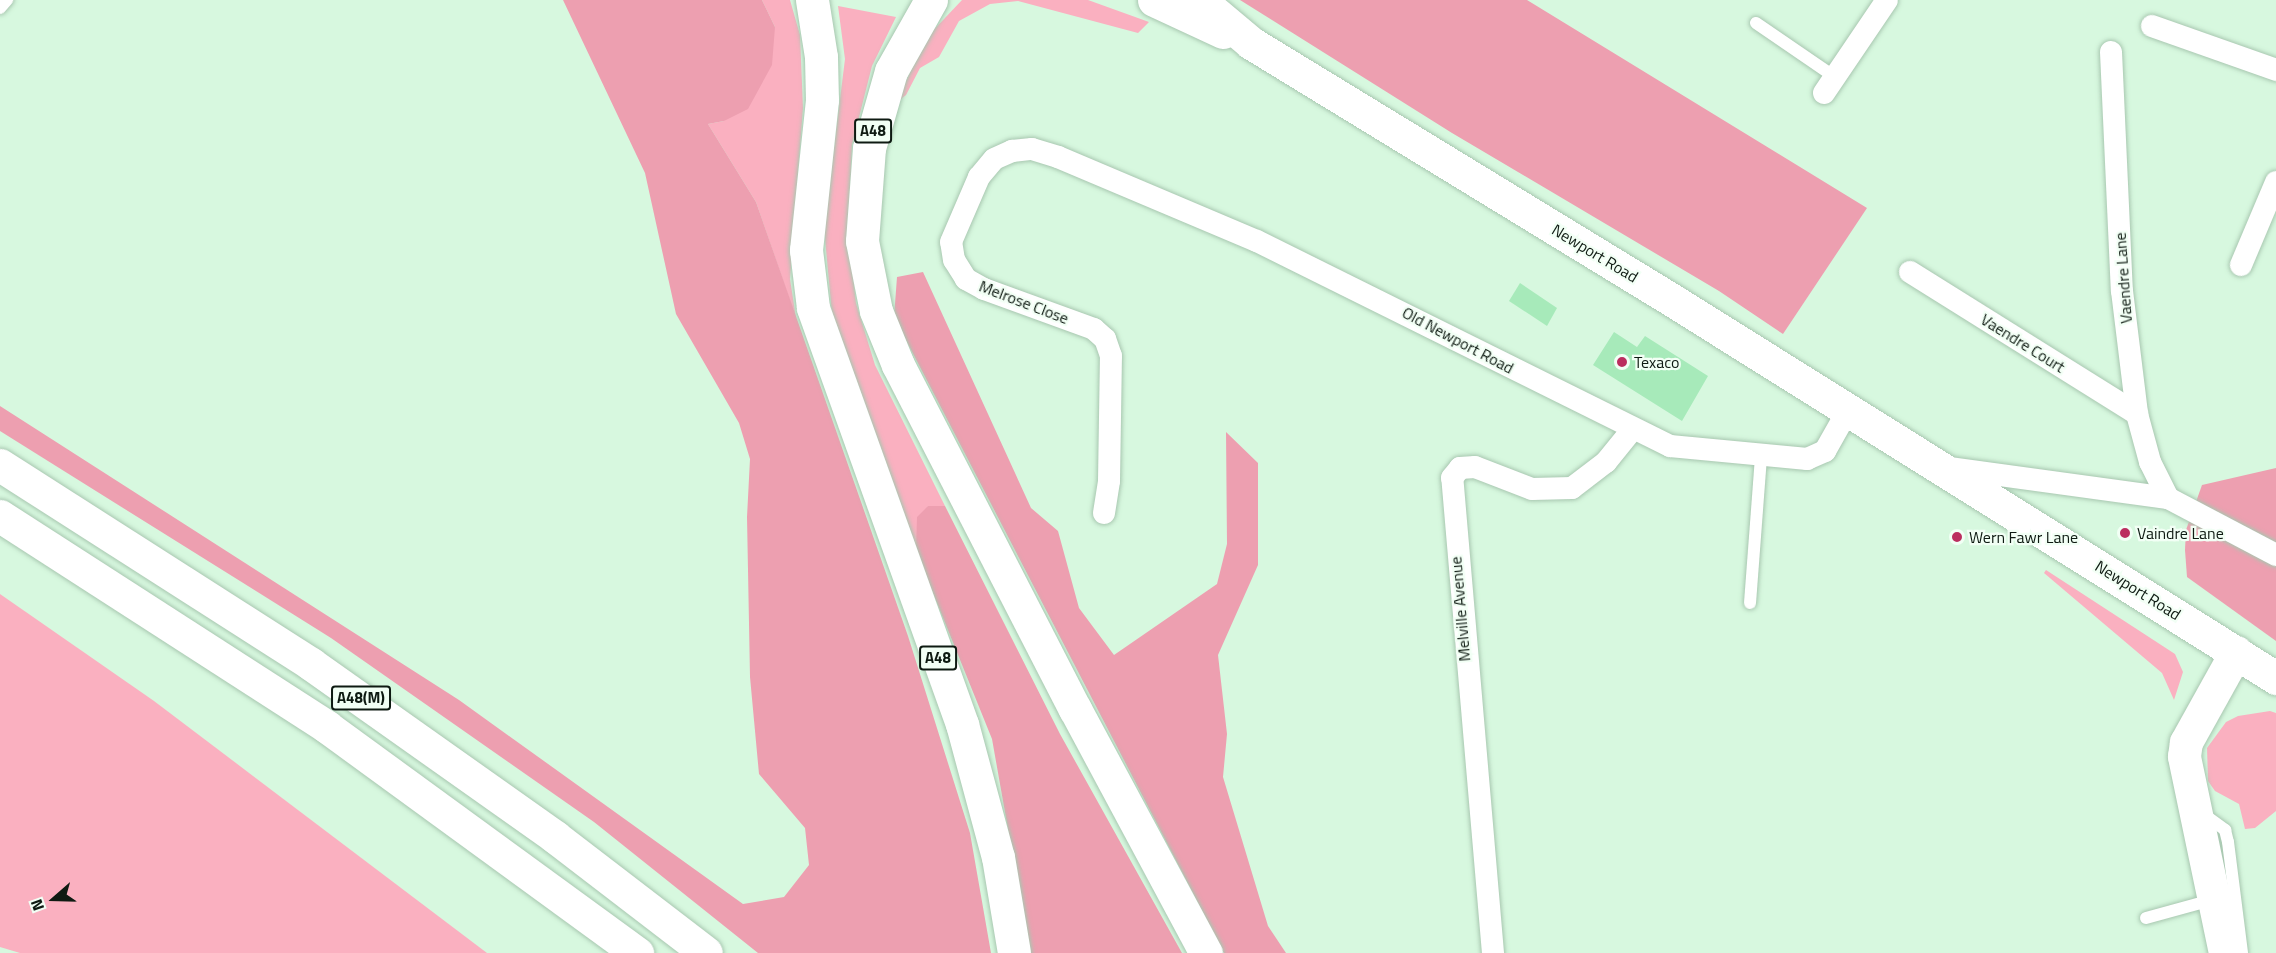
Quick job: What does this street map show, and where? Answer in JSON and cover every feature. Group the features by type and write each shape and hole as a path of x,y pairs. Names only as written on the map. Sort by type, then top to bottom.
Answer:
{"main road":[{"name":"A48","path":"812,0 821,57 822,99 806,250 813,308 962,724 998,857 1014,953"},
{"name":"A48","path":"931,0 891,71 868,148 862,241 876,311 903,375 1075,708 1206,953"},
{"name":"Newport Road","path":"1154,0 1251,43 1938,466 2276,678"},
{"name":"Newport Road","path":"1200,0 1251,43"},
{"name":"A48(M)","path":"0,465 321,670 555,837 706,953"},
{"name":"A48(M)","path":"0,516 327,727 637,953"},
{"path":"2225,953 2184,756 2186,741 2236,652"}],"street":[{"path":"1829,85 1887,0"},
{"path":"2152,26 2276,70"},
{"name":"Vaendre Lane","path":"2112,52 2122,291 2137,414 2150,462 2168,498"},
{"name":"Melrose Close","path":"1058,157 1032,149 1012,151 994,159 979,177 951,242 952,251 966,279 1094,329 1105,339 1111,356 1109,481 1104,513"},
{"name":"Old Newport Road","path":"1058,157 1331,276 1632,430 1688,450 1817,457 1825,450 1847,412"},
{"path":"2241,265 2276,182"},
{"name":"Vaendre Court","path":"1910,272 2137,414"},
{"name":"Melville Avenue","path":"1493,953 1452,478 1460,468 1475,467 1532,489 1572,488 1606,462 1632,430"},
{"name":"Newport Road","path":"1938,466 2168,498 2204,513 2276,555"}],"lane":[{"path":"0,8 7,0"},
{"path":"1756,23 1829,85"},
{"path":"1750,603 1761,455"},
{"path":"2193,808 2225,830 2242,953"},
{"path":"2146,918 2213,899"}],"shaded area":[{"path":"563,0 762,0 775,27 772,65 748,109 724,121 708,124 756,202 908,636 970,833 991,953 758,953 594,822 331,638 0,431 0,406 459,700 743,904 784,897 809,865 805,828 759,774 750,677 747,517 750,459 739,423 676,314 645,173"},
{"path":"762,0 790,0 800,35 803,108 790,279 796,318 756,202 708,124 724,121 775,27"},
{"path":"962,0 1088,0 1149,22 1138,33 1018,1 990,4 959,21 939,57 920,68 906,95 896,103 926,38"},
{"path":"1240,0 1527,0 1867,208 1783,334 1719,291 1452,133"},
{"path":"838,6 896,17 872,66 852,145 848,231 856,303 875,365 945,506 928,506 916,551 832,314 824,228 845,59"},
{"path":"923,272 1031,508 1058,531 1079,608 1114,655 1217,584 1227,544 1226,432 1258,463 1258,565 1218,655 1227,734 1223,777 1268,926 1286,953 1224,953 894,317 897,277"},
{"path":"2276,468 2276,641 2187,577 2185,550 2186,530 2202,485"},
{"path":"928,506 945,506 1060,734 1182,953 1030,953 992,739 916,551 917,517"},
{"path":"2046,570 2175,654 2183,672 2174,700 2162,673 2044,573"},
{"path":"0,594 154,701 487,953 20,953 0,947"},
{"path":"2270,711 2276,713 2276,811 2255,828 2245,829 2239,804 2215,791 2208,781 2207,748 2226,722 2238,716"}],"building":[{"path":"1520,283 1557,308 1547,326 1509,301"},
{"path":"1614,332 1637,347 1645,336 1708,376 1682,421 1593,365"}],"place":[{"name":"Texaco","path":"1622,362"},
{"name":"Vaindre Lane","path":"2125,533"},
{"name":"Wern Fawr Lane","path":"1957,537"}]}
